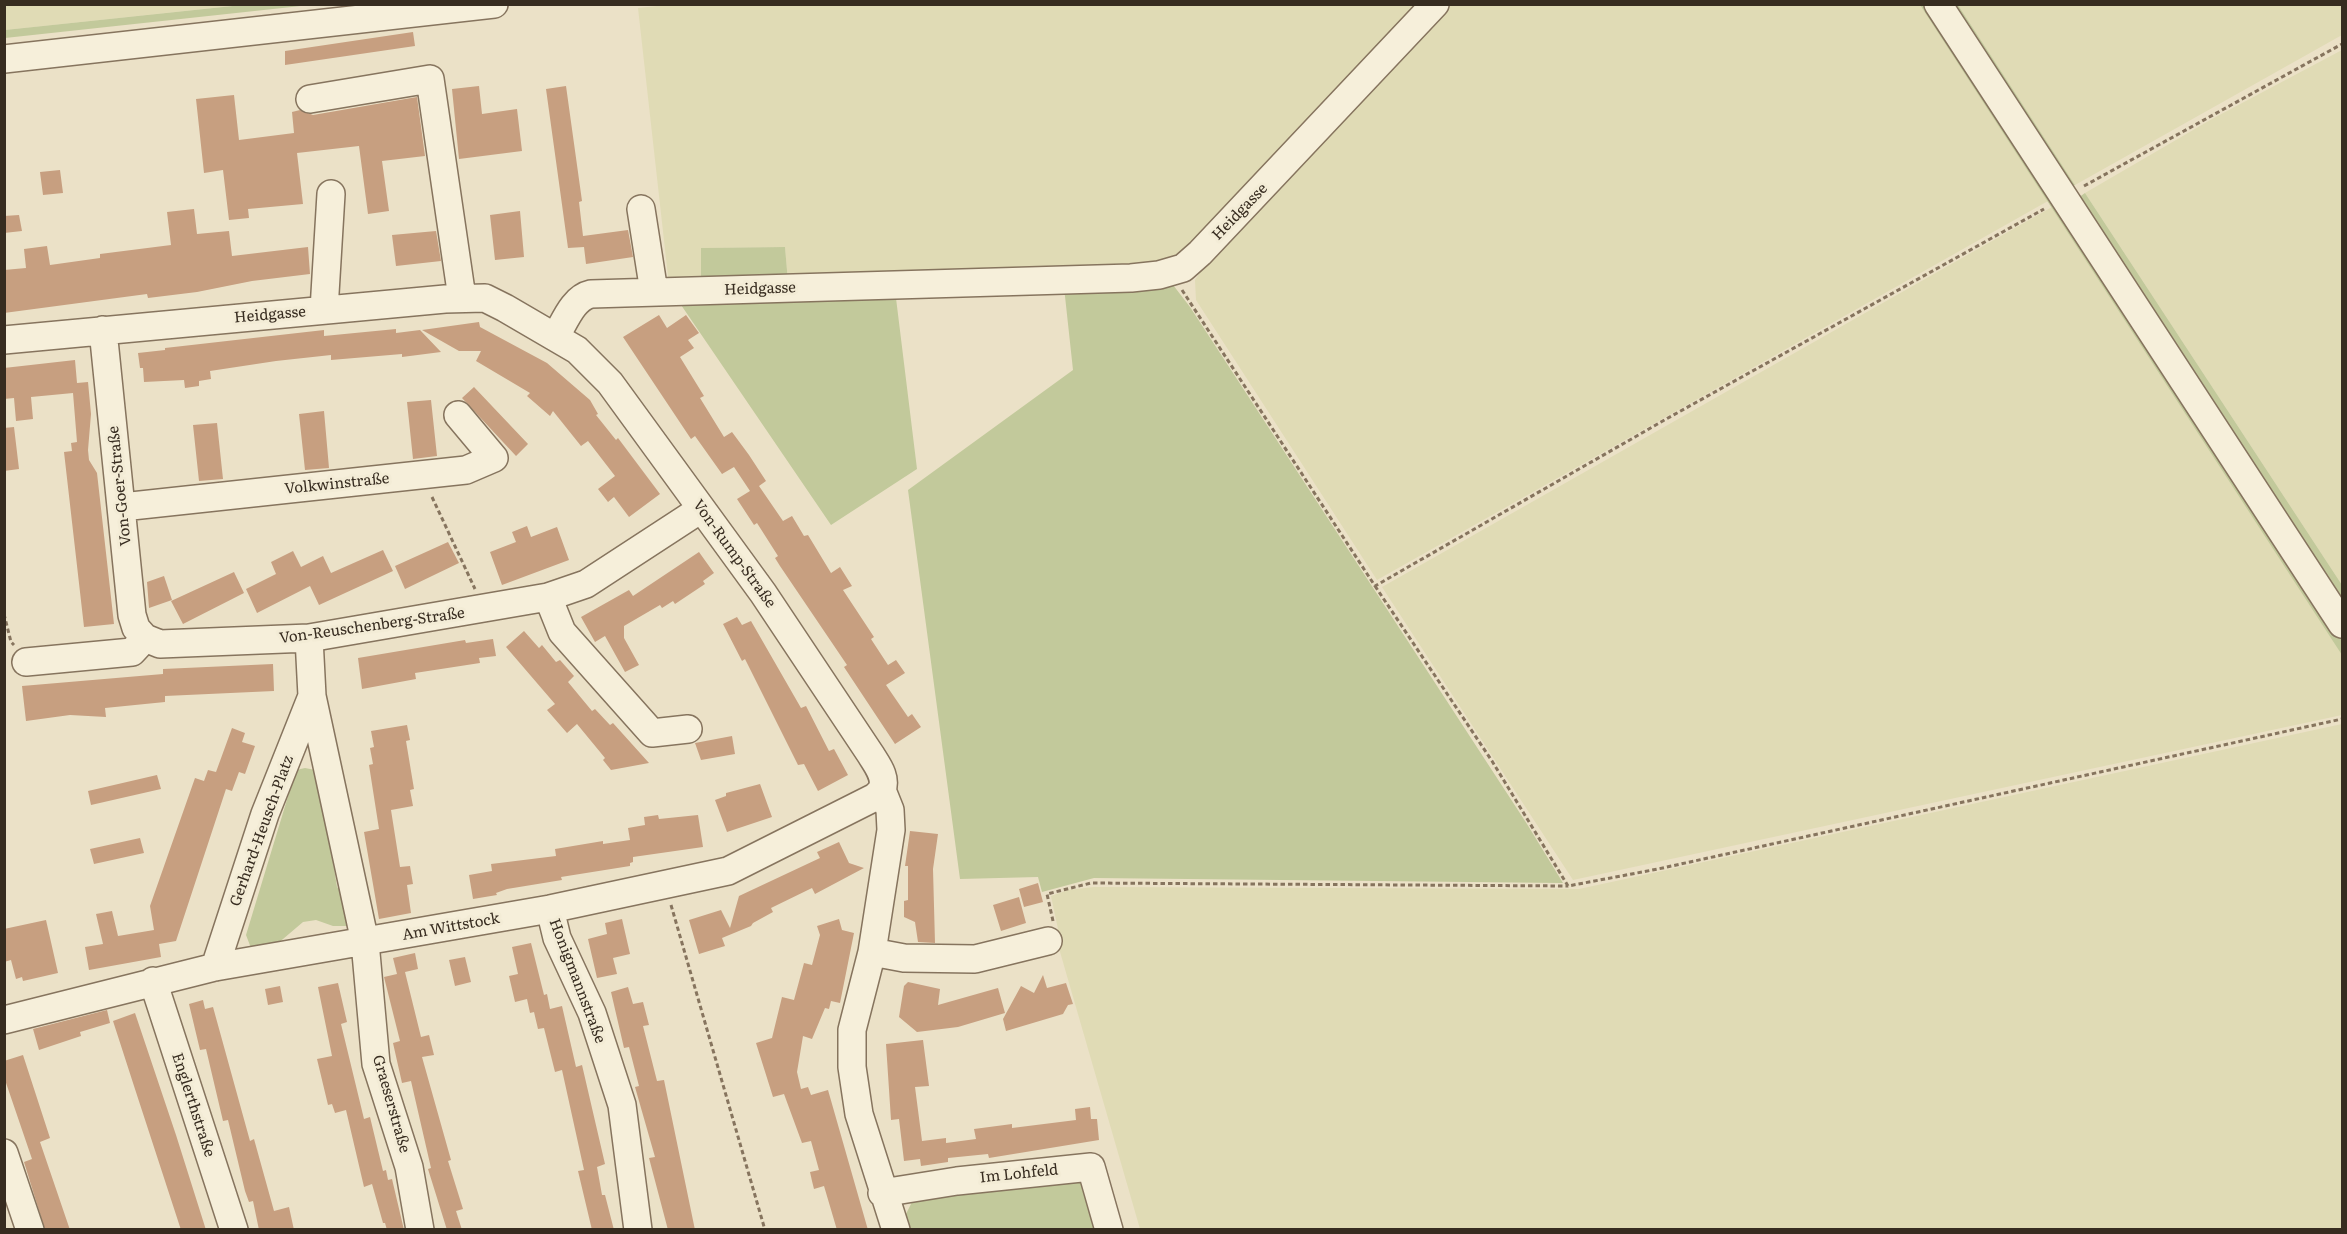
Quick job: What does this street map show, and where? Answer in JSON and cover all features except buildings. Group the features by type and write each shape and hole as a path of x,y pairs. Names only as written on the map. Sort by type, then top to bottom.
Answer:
{"street":[{"path":"4,59 494,4"},
{"name":"Heidgasse","path":"4,340 462,298 485,298 556,336 573,306 583,296 1131,279 1171,272 1183,268 1223,231 1435,4"},
{"path":"1938,4 2343,624"},
{"path":"310,99 430,79 462,298"},
{"path":"324,310 331,194"},
{"path":"641,209 654,292"},
{"name":"Von-Goer-Straße","path":"104,330 132,615 136,628 145,638"},
{"name":"Von-Rump-Straße","path":"556,336 577,350 610,383 763,593 871,755 885,783 882,790"},
{"name":"Volkwinstraße","path":"122,507 466,470 494,458 458,415"},
{"name":"Von-Reuschenberg-Straße","path":"145,638 160,644 309,638 484,610 548,597 586,584 701,509"},
{"path":"548,597 562,632 651,733 688,729"},
{"path":"26,662 132,652 145,638"},
{"name":"Gerhard-Heusch-Platz","path":"309,638 312,696 365,942"},
{"name":"Gerhard-Heusch-Platz","path":"215,967 265,814 312,696"},
{"path":"882,790 890,810 891,831 872,952 852,1030 852,1067 859,1114 882,1193 896,1230"},
{"name":"Am Wittstock","path":"4,1020 215,967 550,909 728,871 875,796 882,790"},
{"name":"Honigmannstraße","path":"550,909 557,938 592,1012 621,1105 638,1230"},
{"path":"872,952 904,958 975,959 1048,941"},
{"name":"Graeserstraße","path":"365,942 376,1064 409,1167 420,1230"},
{"name":"Englerthstraße","path":"153,981 234,1230"},
{"path":"4,1153 30,1230"},
{"name":"Im Lohfeld","path":"882,1193 957,1181 1091,1167 1109,1230"}],"path":[{"path":"1375,586 1668,418 2343,44"},
{"path":"1171,272 1492,761 1568,886"},
{"path":"426,475 428,488 484,610"},
{"path":"4,614 11,642 24,653 26,662"},
{"path":"1048,941 1049,930 1054,925 1047,894 1091,883 1568,886 1658,869 2343,719"},
{"path":"666,886 765,1230"}],"shaded area":[{"path":"5,4 242,5 5,30"},
{"path":"676,4 1425,5 1199,247 1162,266 788,282 785,247 702,248 701,284 669,285 638,8"},
{"path":"1444,5 1920,5 2048,201 1377,580 1196,300 1195,280 1215,250"},
{"path":"1958,5 2342,5 2342,35 2075,185"},
{"path":"2342,50 2342,585 2085,193 2212,119"},
{"path":"2052,207 2331,635 2342,655 2342,715 1573,880 1382,587"},
{"path":"2342,724 2342,1229 1140,1229 1054,931 1058,929 1051,896 1068,890 1094,887 1579,889"}],"green space":[{"path":"242,5 310,5 5,38 5,30"},
{"path":"1920,5 1929,5 2342,635 2342,655"},
{"path":"1949,5 1958,5 2075,185 2071,187"},
{"path":"2085,193 2342,585 2342,609 2075,200"},
{"path":"785,247 788,282 701,284 701,248"},
{"path":"1170,281 1190,307 1527,824 1563,883 1094,878 1042,892 1038,877 960,879 908,490 1073,370 1064,287"},
{"path":"895,290 917,469 831,525 677,299"},
{"path":"305,768 315,770 322,793 337,887 352,905 350,926 333,926 316,920 303,922 276,945 251,948 246,935 296,770"},
{"path":"1068,1178 1081,1183 1094,1229 906,1230 903,1220 912,1202 932,1195"}]}
